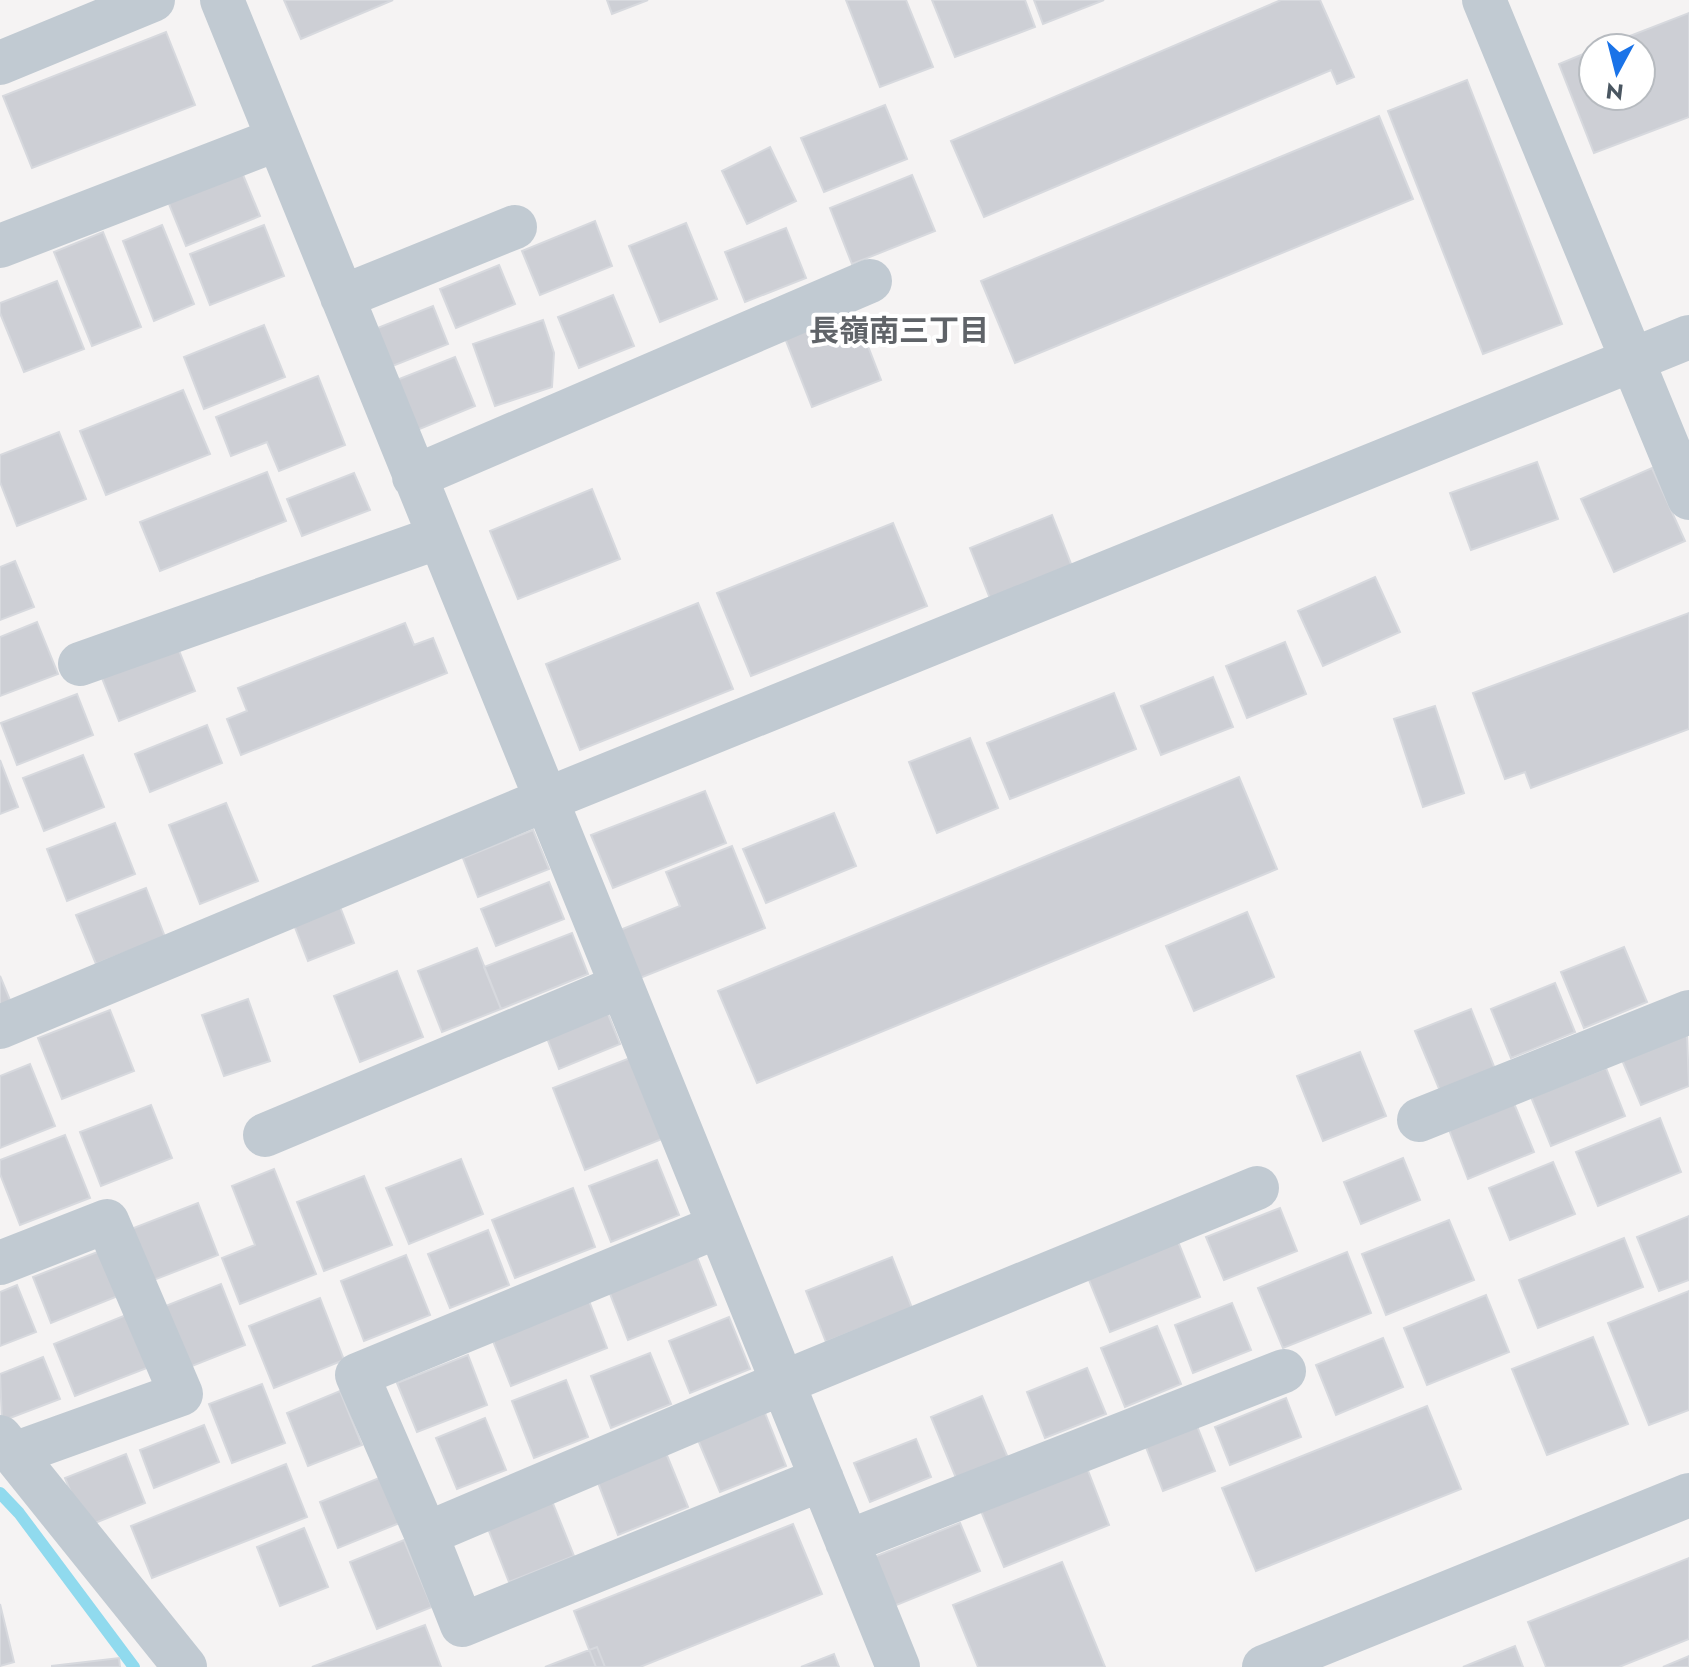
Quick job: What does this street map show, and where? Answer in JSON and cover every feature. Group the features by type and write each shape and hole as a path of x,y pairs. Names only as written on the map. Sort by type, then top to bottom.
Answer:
{"street":[{"path":"0,63 153,0"},
{"path":"222,0 898,1667"},
{"path":"1484,0 1689,498"},
{"path":"0,246 278,139"},
{"path":"342,297 515,227"},
{"path":"414,477 870,281"},
{"path":"0,1027 545,800 1689,337"},
{"path":"80,664 439,537"},
{"path":"265,1135 621,986"},
{"path":"1419,1120 1689,1012"},
{"path":"426,1534 782,1383 1257,1188"},
{"path":"0,1263 107,1221 181,1394 7,1446 185,1667"},
{"path":"719,1226 357,1375 462,1625 822,1479"},
{"path":"847,1542 1284,1371"},
{"path":"1264,1667 1689,1495"}],"building":[{"path":"284,0 393,0 301,39"},
{"path":"607,0 648,0 612,14"},
{"path":"846,0 906,0 933,67 880,87"},
{"path":"932,0 1025,0 1035,27 955,57"},
{"path":"1034,0 1104,0 1043,24"},
{"path":"1281,0 1320,0 1354,77 1337,84 1331,70 984,217 951,141"},
{"path":"1689,13 1689,117 1594,153 1578,112 1657,112 1657,32 1640,32"},
{"path":"166,32 195,105 32,168 3,96"},
{"path":"1577,57 1577,110 1559,64"},
{"path":"1467,80 1562,324 1483,354 1388,111"},
{"path":"885,105 907,159 824,192 801,138"},
{"path":"1379,116 1413,199 1015,363 981,281"},
{"path":"770,147 796,201 747,224 722,171"},
{"path":"241,170 260,216 186,246 167,199"},
{"path":"912,175 935,231 852,264 830,208"},
{"path":"595,221 612,266 540,295 522,251"},
{"path":"686,223 717,299 660,322 629,246"},
{"path":"162,225 194,304 154,321 123,241"},
{"path":"264,225 284,276 210,305 190,254"},
{"path":"786,228 806,278 745,302 725,252"},
{"path":"103,232 141,327 92,346 54,252"},
{"path":"499,265 515,304 456,328 440,289"},
{"path":"57,281 84,349 24,372 0,313 0,303"},
{"path":"613,295 634,346 579,368 558,317"},
{"path":"851,302 881,380 812,407 781,328"},
{"path":"433,306 448,344 390,367 375,329"},
{"path":"543,320 554,353 552,387 495,406 473,344"},
{"path":"264,325 285,377 204,409 184,357"},
{"path":"455,357 475,406 410,433 389,383"},
{"path":"318,376 345,445 279,471 267,442 231,456 216,417"},
{"path":"183,390 210,454 106,495 80,431"},
{"path":"59,432 86,499 17,526 0,482 0,455"},
{"path":"1537,462 1558,519 1471,550 1450,493"},
{"path":"1652,468 1685,541 1614,572 1581,499"},
{"path":"267,472 286,521 160,571 140,522"},
{"path":"354,473 370,510 302,536 287,499"},
{"path":"592,489 620,559 518,599 490,531"},
{"path":"1052,515 1073,569 991,601 970,548"},
{"path":"893,523 927,606 751,676 717,593"},
{"path":"15,561 34,607 0,620 0,567"},
{"path":"1375,577 1400,632 1323,666 1298,611"},
{"path":"698,603 733,689 580,750 546,664"},
{"path":"1689,613 1689,729 1531,788 1525,772 1505,779 1473,693"},
{"path":"37,622 58,674 0,696 0,637"},
{"path":"405,623 414,645 433,638 447,673 241,755 227,719 247,711 238,688"},
{"path":"1285,642 1306,694 1247,718 1226,666"},
{"path":"178,648 195,691 119,721 102,678"},
{"path":"1213,677 1233,727 1161,755 1141,706"},
{"path":"1114,693 1136,749 1010,799 987,743"},
{"path":"77,694 93,735 17,765 1,723"},
{"path":"1435,706 1464,793 1423,807 1394,719"},
{"path":"207,725 222,763 150,792 135,754"},
{"path":"970,738 998,808 937,833 909,762"},
{"path":"83,755 104,807 44,831 23,778"},
{"path":"0,760 18,807 0,814"},
{"path":"1239,777 1277,869 757,1083 718,991"},
{"path":"705,791 726,843 613,888 591,835"},
{"path":"226,803 258,881 200,904 169,825"},
{"path":"834,813 856,866 766,903 743,849"},
{"path":"115,823 135,874 67,901 47,849"},
{"path":"533,830 549,869 478,897 463,858"},
{"path":"732,846 765,928 640,978 620,930 680,906 666,872"},
{"path":"549,882 564,919 496,946 481,909"},
{"path":"146,888 165,937 96,964 76,915"},
{"path":"337,899 354,943 308,961 291,917"},
{"path":"1247,912 1274,977 1194,1011 1166,946"},
{"path":"572,933 588,974 501,1009 484,967"},
{"path":"1624,947 1647,1002 1584,1028 1561,972"},
{"path":"477,948 501,1009 442,1032 418,971"},
{"path":"397,971 423,1037 360,1062 334,996"},
{"path":"0,976 12,1005 0,1010"},
{"path":"1555,983 1575,1032 1511,1058 1491,1009"},
{"path":"248,999 270,1061 224,1076 202,1015"},
{"path":"1471,1009 1495,1069 1440,1091 1415,1031"},
{"path":"110,1010 134,1071 62,1099 38,1038"},
{"path":"608,1014 620,1044 559,1069 547,1038"},
{"path":"1687,1034 1689,1086 1641,1105 1622,1060"},
{"path":"1360,1052 1386,1116 1323,1141 1297,1076"},
{"path":"630,1058 662,1139 585,1170 553,1088"},
{"path":"30,1064 55,1126 0,1148 0,1076"},
{"path":"1606,1068 1625,1116 1551,1146 1531,1097"},
{"path":"1513,1101 1534,1152 1468,1179 1448,1127"},
{"path":"151,1105 172,1158 101,1186 80,1132"},
{"path":"1660,1118 1681,1172 1598,1206 1576,1152"},
{"path":"65,1135 90,1198 20,1225 0,1174 0,1160"},
{"path":"1403,1158 1420,1200 1361,1224 1344,1182"},
{"path":"461,1159 483,1214 409,1244 386,1188"},
{"path":"657,1160 679,1215 611,1242 589,1186"},
{"path":"1553,1162 1575,1214 1510,1240 1489,1188"},
{"path":"274,1169 316,1274 240,1304 222,1258 255,1245 232,1186"},
{"path":"364,1176 392,1245 324,1271 297,1202"},
{"path":"573,1188 595,1247 515,1278 492,1220"},
{"path":"198,1203 218,1255 151,1281 131,1229"},
{"path":"1280,1208 1297,1251 1224,1280 1206,1237"},
{"path":"1689,1216 1689,1280 1659,1291 1637,1237"},
{"path":"1449,1220 1474,1280 1386,1315 1362,1254"},
{"path":"488,1230 509,1285 450,1308 428,1254"},
{"path":"1624,1238 1643,1287 1538,1328 1519,1280"},
{"path":"1177,1239 1200,1297 1110,1332 1087,1275"},
{"path":"100,1251 118,1296 51,1323 33,1277"},
{"path":"695,1252 716,1305 628,1340 607,1286"},
{"path":"1347,1252 1371,1313 1283,1348 1258,1288"},
{"path":"406,1255 430,1315 364,1341 341,1281"},
{"path":"892,1257 912,1308 826,1342 806,1291"},
{"path":"221,1284 245,1345 187,1368 163,1307"},
{"path":"17,1285 36,1332 0,1346 0,1292"},
{"path":"1689,1291 1689,1410 1649,1425 1608,1323"},
{"path":"586,1293 607,1348 511,1386 489,1331"},
{"path":"1486,1295 1509,1352 1427,1385 1404,1328"},
{"path":"320,1298 344,1360 274,1388 249,1326"},
{"path":"1232,1303 1251,1350 1193,1373 1175,1325"},
{"path":"131,1313 152,1366 75,1396 54,1344"},
{"path":"729,1317 750,1369 690,1393 669,1341"},
{"path":"1157,1326 1181,1384 1125,1407 1101,1348"},
{"path":"1593,1337 1628,1424 1547,1455 1512,1369"},
{"path":"1383,1338 1403,1387 1336,1415 1316,1365"},
{"path":"650,1353 671,1404 611,1428 591,1376"},
{"path":"468,1355 487,1405 417,1432 397,1383"},
{"path":"43,1357 60,1399 2,1421 0,1374"},
{"path":"1087,1368 1106,1414 1045,1438 1027,1392"},
{"path":"566,1380 588,1437 534,1458 512,1401"},
{"path":"262,1384 285,1443 232,1463 209,1404"},
{"path":"340,1391 362,1445 308,1466 287,1413"},
{"path":"982,1396 1008,1458 956,1478 931,1417"},
{"path":"1286,1398 1301,1437 1230,1465 1215,1427"},
{"path":"1427,1406 1461,1489 1256,1571 1222,1488"},
{"path":"765,1413 786,1466 720,1492 698,1440"},
{"path":"485,1418 506,1470 457,1489 436,1438"},
{"path":"1195,1421 1215,1471 1163,1491 1144,1442"},
{"path":"204,1425 219,1462 154,1488 140,1450"},
{"path":"916,1439 931,1477 870,1502 854,1463"},
{"path":"666,1453 688,1507 618,1535 597,1480"},
{"path":"126,1454 145,1503 85,1527 65,1478"},
{"path":"286,1464 307,1517 152,1578 131,1526"},
{"path":"1087,1468 1109,1525 1004,1567 981,1511"},
{"path":"384,1476 402,1522 338,1548 320,1502"},
{"path":"552,1501 574,1556 509,1582 487,1526"},
{"path":"960,1523 980,1571 894,1606 874,1557"},
{"path":"793,1524 822,1594 640,1667 596,1667 574,1611"},
{"path":"304,1528 328,1587 280,1606 257,1547"},
{"path":"404,1540 432,1607 377,1629 350,1562"},
{"path":"1689,1558 1689,1639 1619,1667 1546,1667 1528,1622"},
{"path":"1062,1562 1105,1667 978,1667 953,1605"},
{"path":"0,1604 14,1662 0,1666"},
{"path":"425,1625 441,1667 312,1667"},
{"path":"1515,1646 1523,1667 1463,1667"},
{"path":"597,1647 605,1667 545,1667"},
{"path":"834,1654 839,1667 801,1667"},
{"path":"1689,1656 1689,1667 1663,1667"},
{"path":"119,1658 120,1667 52,1667 52,1666"}],"waterway":[{"path":"0,1493 19,1513 134,1667"}],"district":[{"name":"長嶺南三丁目","path":"899,330"}]}
